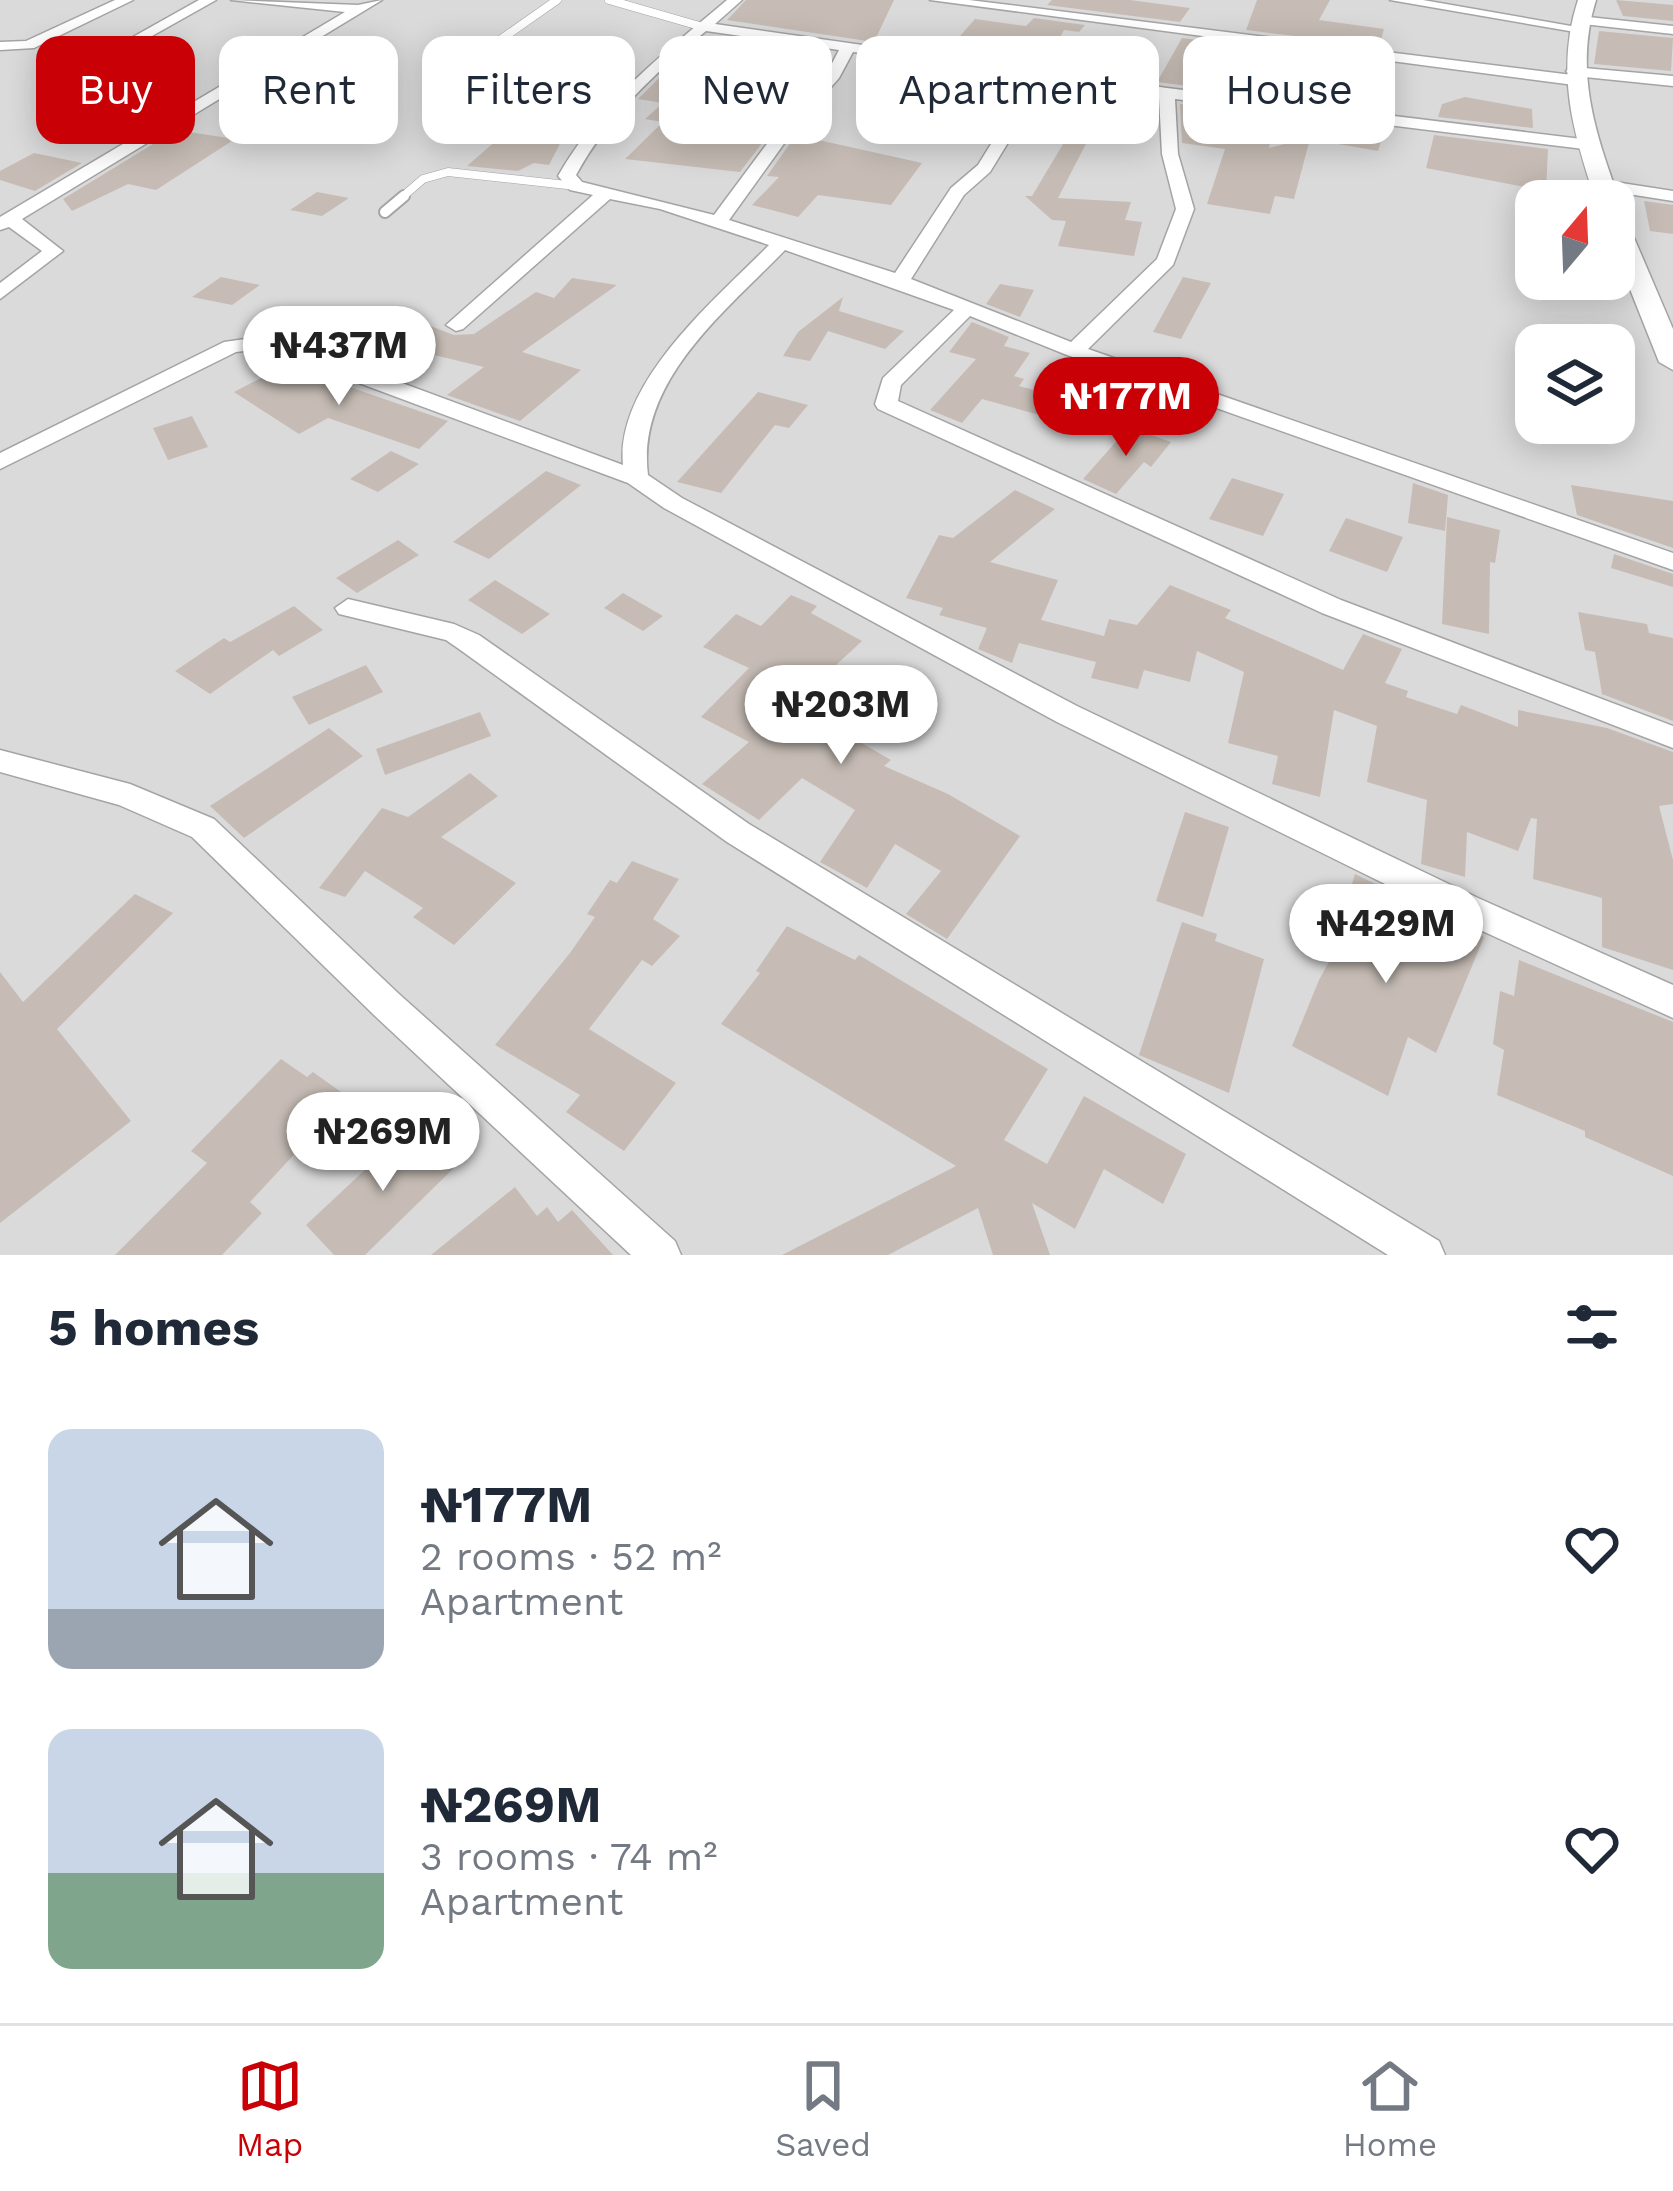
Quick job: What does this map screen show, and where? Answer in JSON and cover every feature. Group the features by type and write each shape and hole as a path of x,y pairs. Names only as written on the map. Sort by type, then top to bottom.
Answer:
{"street":[{"path":"0,46 29,45 126,0"},
{"path":"142,36 209,0"},
{"path":"238,0 368,4"},
{"path":"635,82 735,0"},
{"path":"938,0 1573,75 1673,81"},
{"path":"1397,0 1582,16 1673,31"},
{"path":"0,293 54,251 5,222 368,4"},
{"path":"1582,16 1573,75 1584,144 1599,180"},
{"path":"704,27 856,48"},
{"path":"718,223 790,124 834,75 848,47"},
{"path":"1159,92 1584,144"},
{"path":"1074,351 1166,261 1185,208 1170,154 1167,93"},
{"path":"583,144 567,176 576,186 664,205 900,281 1074,351 1673,562"},
{"path":"900,281 957,192 984,168 999,144"},
{"path":"456,325 604,194"},
{"path":"1635,194 1673,196"},
{"path":"636,478 629,456 648,397 676,355 780,245"},
{"path":"1635,264 1667,334 1673,362"},
{"path":"965,310 890,383 886,404 986,446 1222,559 1562,698 1673,737"},
{"path":"0,462 231,346 260,343 636,478 673,503 1067,714 1466,908 1673,1002"},
{"path":"348,608 454,633 469,642 738,832 1425,1255"},
{"path":"0,760 156,806 203,828 388,1006 661,1255"}],"lane":[{"path":"506,36 557,0"},
{"path":"609,0 704,27"},
{"path":"385,212 423,179 448,172 576,186"}],"shaded area":[{"path":"0,0 1673,0 1673,1255 0,1255"}],"building":[{"path":"746,0 894,0 877,36 856,39 727,20"},
{"path":"1052,0 1130,0 1190,8 1180,22 1047,5"},
{"path":"1257,0 1330,0 1319,20 1384,29 1382,36 1296,36 1246,30"},
{"path":"1616,0 1673,5 1673,21 1623,16"},
{"path":"1034,18 1085,25 1079,32 1064,30 1061,36 960,36 975,19 1026,26"},
{"path":"1599,31 1673,38 1671,71 1594,64"},
{"path":"1183,38 1183,85 1159,82"},
{"path":"659,78 659,102 638,99"},
{"path":"1465,97 1532,109 1533,128 1438,117 1442,104"},
{"path":"659,107 659,121 645,119"},
{"path":"659,126 659,144 761,144 740,172 625,159"},
{"path":"195,133 219,137 219,144 227,144 156,190 128,184 72,211 63,199 153,144 195,144"},
{"path":"1434,135 1548,149 1547,180 1515,180 1515,185 1426,168"},
{"path":"832,143 922,163 891,205 818,195 798,217 752,205 779,177 767,176 790,144"},
{"path":"492,144 560,144 549,165 534,163 518,171 467,166"},
{"path":"1063,144 1086,144 1058,198 1131,202 1125,220 1142,222 1134,256 1058,246 1066,221 1052,220 1025,196 1032,196"},
{"path":"1189,144 1270,144 1269,148 1309,144 1294,199 1275,196 1270,214 1207,204 1225,149"},
{"path":"1338,144 1380,144 1378,151"},
{"path":"34,153 82,163 35,191 0,180 0,171"},
{"path":"317,192 349,198 322,216 290,210"},
{"path":"1644,201 1673,205 1673,234 1650,231"},
{"path":"221,277 260,285 232,305 192,297"},
{"path":"1183,277 1211,283 1181,339 1153,332"},
{"path":"572,278 617,285 522,352 581,370 520,421 447,395 484,367 392,345 420,322 454,335 474,334 536,292 554,298"},
{"path":"1000,284 1034,290 1020,317 986,304"},
{"path":"843,297 839,311 904,331 885,349 828,331 810,361 783,356 798,332"},
{"path":"972,322 1009,337 1004,346 1030,353 1014,376 1024,379 1019,386 1067,399 1054,419 982,399 962,423 930,410 976,359 949,352"},
{"path":"302,369 448,421 419,449 328,418 299,434 234,392 263,377 275,383"},
{"path":"758,392 808,405 789,428 775,425 721,493 677,482"},
{"path":"192,416 208,447 168,460 153,428"},
{"path":"1129,427 1171,442 1151,467 1144,462 1116,494 1083,479"},
{"path":"391,451 419,464 378,492 350,479"},
{"path":"546,471 581,485 489,559 453,542"},
{"path":"1232,478 1284,494 1263,536 1209,519"},
{"path":"1413,483 1448,495 1445,531 1408,523"},
{"path":"1571,485 1673,501 1673,548 1577,515"},
{"path":"1015,490 1055,509 990,562 1058,580 1041,620 1104,636 1109,619 1137,625 1170,585 1231,610 1225,618 1343,670 1363,634 1402,649 1385,683 1408,691 1406,697 1457,714 1461,705 1518,727 1518,710 1607,728 1673,752 1673,804 1659,806 1673,860 1673,970 1602,947 1602,898 1533,879 1537,819 1531,818 1518,851 1467,832 1465,877 1421,864 1427,800 1367,782 1377,726 1334,710 1320,797 1272,784 1278,756 1228,743 1244,672 1197,651 1190,682 1144,670 1138,689 1091,678 1096,662 1019,643 1012,663 978,649 987,628 939,615 943,608 906,598 939,535 953,538"},
{"path":"1447,517 1500,530 1495,563 1490,562 1489,634 1442,624"},
{"path":"1346,518 1403,537 1387,572 1329,551"},
{"path":"398,540 419,555 357,593 336,578"},
{"path":"1614,554 1673,574 1673,587 1611,568"},
{"path":"495,580 550,614 522,634 468,600"},
{"path":"623,593 663,616 643,631 604,608"},
{"path":"791,595 817,606 811,613 862,641 794,704 891,760 884,766 948,794 1020,836 947,939 906,914 941,871 895,844 867,888 820,862 855,810 802,778 759,820 702,784 749,742 701,717 749,668 703,647 736,614 761,626"},
{"path":"294,606 323,630 279,656 273,650 210,694 175,671 224,638 230,642"},
{"path":"1578,612 1647,624 1649,633 1673,638 1673,721 1602,694 1595,652 1585,650"},
{"path":"366,665 383,692 309,725 292,697"},
{"path":"480,712 491,736 385,775 376,749"},
{"path":"329,728 363,756 244,838 210,806"},
{"path":"470,773 498,796 441,837 516,883 454,945 413,917 423,908 365,871 345,897 319,888 382,808 408,817"},
{"path":"1185,812 1229,827 1203,917 1156,901"},
{"path":"632,861 679,879 653,919 680,936 652,966 642,960 589,1029 676,1083 624,1151 566,1112 580,1095 495,1045 570,953 595,917 587,914 610,880 617,883"},
{"path":"1355,874 1484,937 1436,1053 1408,1037 1388,1096 1292,1046 1319,980 1351,922 1342,918"},
{"path":"135,894 173,913 57,1029 131,1121 0,1223 0,972 23,1002"},
{"path":"1182,922 1217,934 1215,941 1264,959 1229,1093 1139,1055"},
{"path":"787,926 855,960 859,955 1048,1069 1004,1140 1047,1164 1084,1096 1186,1154 1163,1204 1104,1169 1075,1229 1032,1203 1050,1255 993,1255 978,1208 888,1255 782,1255 956,1166 721,1024 760,973 756,971"},
{"path":"1519,960 1673,1022 1673,1176 1585,1137 1585,1131 1497,1095 1504,1050 1493,1044 1500,991 1514,996"},
{"path":"281,1059 307,1077 313,1072 341,1092 331,1102 338,1107 250,1202 262,1213 222,1255 115,1255 207,1163 191,1151"},
{"path":"416,1122 458,1164 365,1255 334,1255 306,1225"},
{"path":"515,1187 537,1216 547,1207 558,1222 572,1210 613,1255 431,1255"}]}
